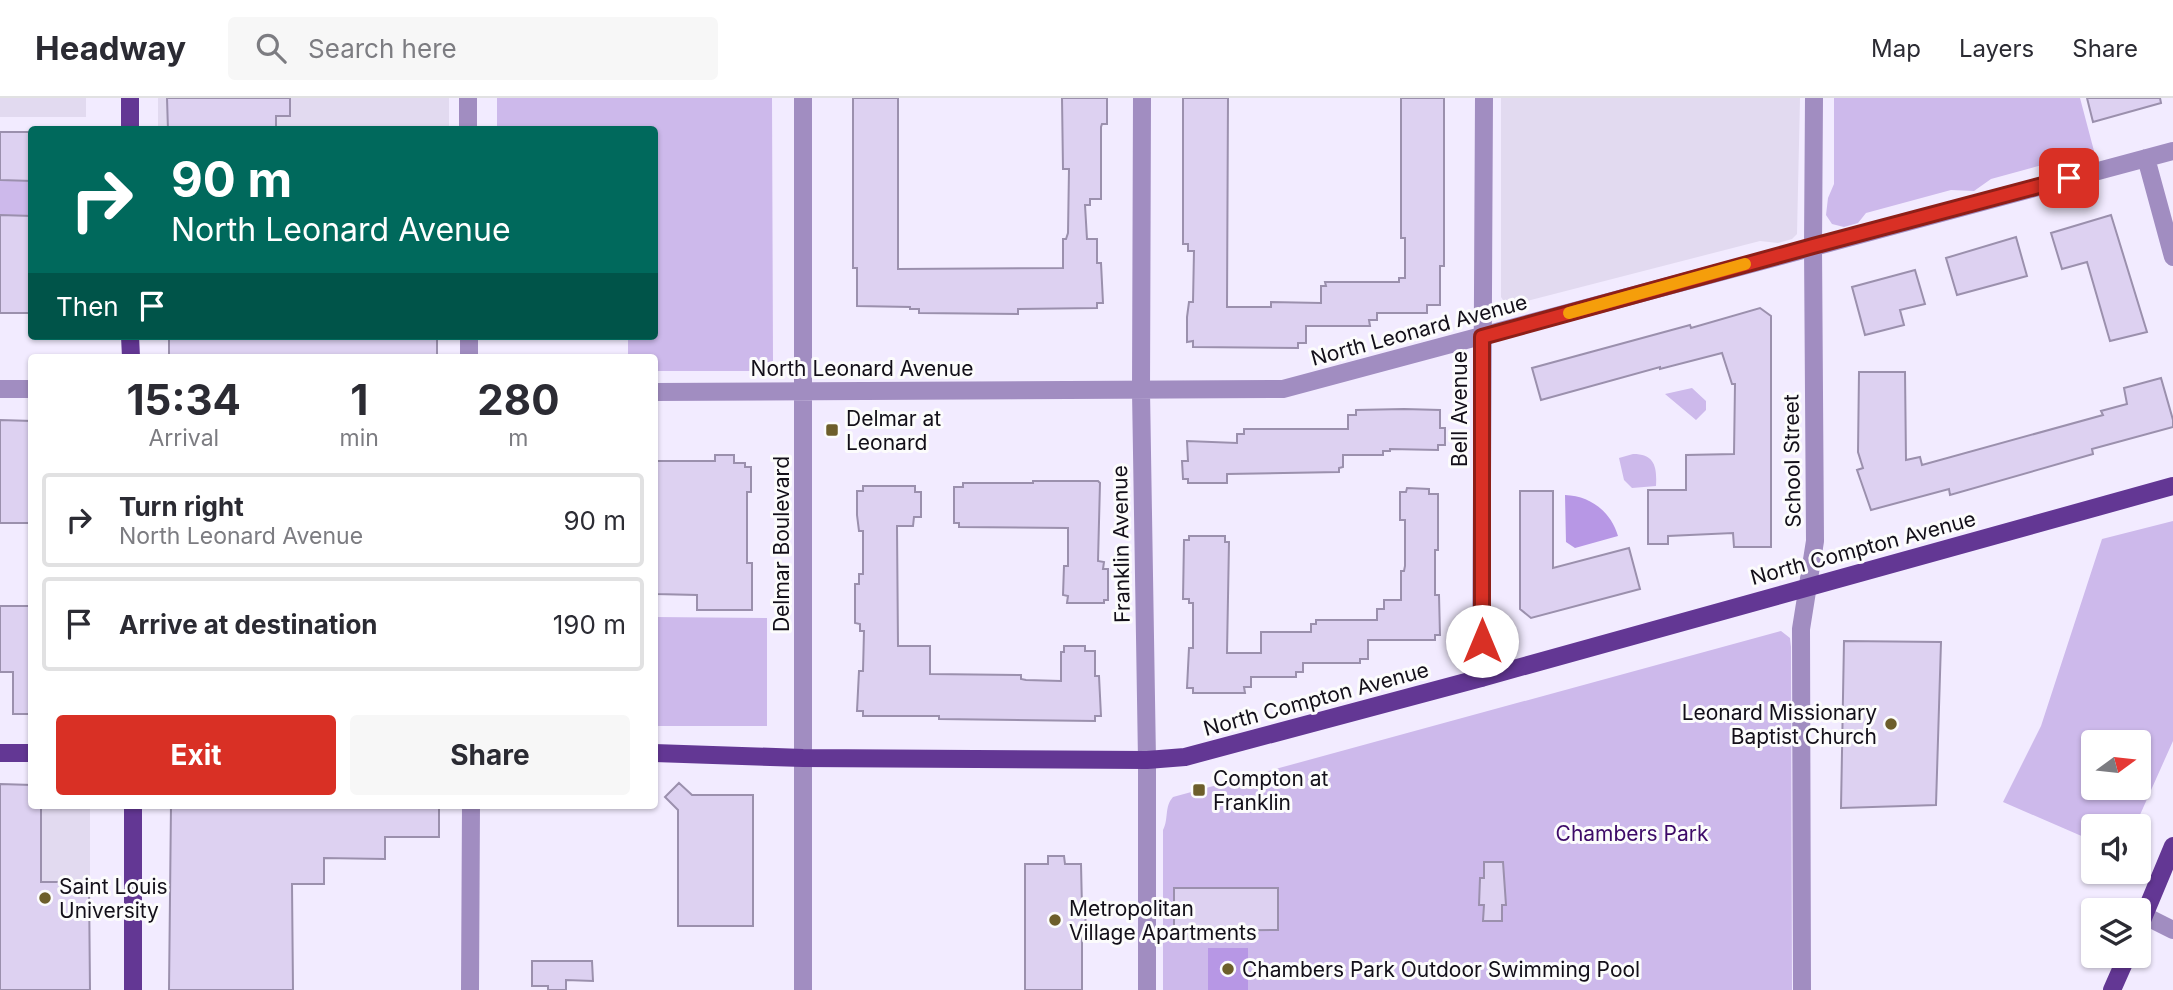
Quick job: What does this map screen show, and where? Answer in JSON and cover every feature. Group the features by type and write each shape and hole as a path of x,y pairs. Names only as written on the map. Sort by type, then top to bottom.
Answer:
{"main road":[{"path":"130,98 130,126"},
{"name":"North Compton Avenue","path":"658,753 803,758 1147,760 1204,753 2173,486"},
{"path":"0,753 28,753"},
{"path":"133,809 133,990"},
{"path":"2151,901 2173,846"},
{"path":"2112,990 2122,968"}],"street":[{"path":"468,98 468,126"},
{"name":"Delmar Boulevard","path":"803,98 803,990"},
{"name":"Franklin Avenue","path":"1142,98 1141,391 1147,760 1147,990"},
{"name":"Bell Avenue","path":"1481,678 1484,98"},
{"name":"School Street","path":"1802,990 1801,629 1815,541 1814,98"},
{"name":"North Leonard Avenue","path":"658,391 1283,389 2173,151"},
{"path":"2146,158 2173,257"},
{"path":"0,389 28,390"},
{"path":"470,990 471,809"},
{"path":"2151,925 2173,930"}],"shaded area":[{"path":"0,98 86,98 86,117 0,117"},
{"path":"158,98 449,98 449,126 158,126"},
{"path":"1501,98 1800,98 1797,234 1792,239 1778,243 1760,241 1507,306 1501,297"},
{"path":"1565,495 1583,498 1599,507 1615,527 1618,536 1575,548 1566,542"},
{"name":"Saint Louis University","path":"0,784 28,785 28,809 90,809 90,990 0,990"},
{"name":"Chambers Park Outdoor Swimming Pool","path":"1208,948 1248,948 1248,990 1208,990"}],"green space":[{"path":"497,98 772,98 773,362 754,362 754,371 658,371 658,354 628,354 628,340 658,340 658,126 497,126"},
{"path":"1834,98 2080,98 2094,151 1991,179 1974,191 1951,190 1866,213 1858,223 1844,227 1832,224 1826,215 1828,198 1834,184"},
{"path":"0,180 28,181 28,216 0,216"},
{"path":"1692,388 1706,401 1706,410 1696,420 1665,394"},
{"path":"1633,454 1646,456 1653,463 1656,486 1632,488 1624,480 1619,458"},
{"path":"2173,521 2173,741 2151,790 2151,730 2081,730 2081,800 2147,800 2140,814 2081,814 2081,836 2003,802 2041,726 2102,539"},
{"path":"658,617 767,618 767,726 658,726"},
{"name":"Chambers Park","path":"1781,631 1790,638 1791,647 1792,990 1163,990 1163,830 1168,805 1173,797"}],"building":[{"path":"167,98 290,98 290,116 276,116 276,126 168,126"},
{"path":"853,98 898,98 898,269 1063,268 1063,239 1066,239 1068,233 1069,169 1063,169 1062,98 1107,98 1107,124 1102,124 1101,127 1101,199 1090,199 1090,205 1085,205 1087,239 1097,239 1097,263 1101,263 1103,303 1097,303 1097,308 1018,309 1018,314 919,313 919,309 910,307 857,306 857,268 853,268"},
{"path":"1183,98 1228,98 1227,307 1271,307 1271,302 1321,303 1321,286 1326,286 1325,282 1399,282 1399,278 1405,278 1405,238 1401,238 1401,98 1444,98 1444,266 1440,266 1440,305 1427,305 1427,313 1377,313 1377,320 1369,320 1370,326 1306,326 1306,343 1298,343 1298,348 1193,347 1193,341 1187,342 1187,317 1189,302 1193,302 1194,251 1188,251 1188,244 1183,244"},
{"path":"2087,98 2160,98 2161,103 2093,122"},
{"path":"0,132 28,132 28,181 0,180"},
{"path":"0,215 28,216 28,313 0,313"},
{"path":"2111,215 2147,332 2110,341 2087,262 2062,269 2051,233"},
{"path":"2016,237 2027,276 1957,295 1946,258"},
{"path":"1915,270 1925,304 1900,310 1904,325 1865,335 1852,287"},
{"path":"1760,308 1771,316 1771,547 1734,547 1733,533 1668,536 1668,544 1648,544 1648,490 1686,490 1686,455 1734,454 1735,384 1732,384 1722,353 1541,400 1532,368"},
{"path":"169,340 437,340 437,354 169,354"},
{"path":"1859,372 1905,372 1906,460 1920,457 1922,465 2103,415 2101,411 2127,404 2124,388 2161,378 2173,427 2092,449 2093,454 1950,495 1949,489 1871,510 1857,470 1863,468 1858,452"},
{"path":"1356,410 1440,410 1440,428 1445,428 1445,445 1438,445 1438,450 1390,449 1383,451 1383,455 1343,455 1343,467 1339,468 1339,472 1227,474 1227,483 1188,483 1188,479 1183,479 1182,461 1188,461 1187,441 1237,443 1237,434 1244,434 1244,429 1348,429 1348,415 1356,415"},
{"path":"0,420 28,421 28,523 0,523"},
{"path":"715,455 734,455 734,463 745,463 745,467 751,467 751,492 747,492 747,563 752,563 752,610 697,610 697,595 658,594 658,461 715,461"},
{"path":"963,483 1100,483 1098,561 1104,562 1103,569 1108,569 1108,600 1104,600 1104,603 1067,603 1068,596 1063,595 1064,566 1068,566 1068,528 959,527 959,523 954,523 954,487 963,487"},
{"path":"863,486 915,486 915,492 921,492 921,517 914,517 913,526 897,526 898,646 930,646 930,674 1021,675 1021,679 1026,680 1061,681 1061,652 1064,652 1064,646 1085,646 1085,651 1095,651 1095,676 1099,676 1101,716 1095,716 1095,721 939,719 939,716 863,716 863,711 857,711 859,671 863,671 864,631 860,631 860,624 855,623 855,584 859,584 859,574 863,574 863,531 859,531 857,491 863,491"},
{"path":"1407,488 1429,489 1429,494 1438,494 1435,595 1439,595 1440,635 1435,635 1435,640 1368,640 1368,659 1360,659 1360,663 1303,663 1303,672 1296,672 1296,677 1251,677 1251,687 1244,687 1245,693 1193,693 1193,688 1187,688 1189,648 1193,648 1193,603 1189,603 1189,599 1183,599 1184,540 1189,540 1189,536 1225,536 1225,542 1229,542 1227,653 1261,653 1261,632 1311,632 1311,624 1316,624 1316,620 1377,620 1377,609 1384,609 1384,600 1401,600 1401,571 1404,571 1405,566 1405,520 1400,520 1400,492 1406,492"},
{"path":"1520,491 1553,491 1553,568 1629,548 1640,589 1531,618 1520,609"},
{"path":"0,606 28,606 28,714 13,714 13,672 0,672"},
{"name":"Leonard Missionary Baptist Church","path":"1844,641 1941,642 1936,805 1841,808"},
{"path":"679,783 692,795 753,795 753,926 678,926 678,810 665,797"},
{"name":"Saint Louis University","path":"0,784 28,785 28,809 41,809 41,882 89,882 90,990 0,990"},
{"path":"171,809 439,809 439,837 385,837 385,859 324,858 324,884 292,884 293,990 169,990"},
{"name":"Metropolitan Village Apartments","path":"1048,856 1064,856 1065,864 1081,864 1082,908 1085,908 1086,931 1082,931 1082,990 1025,990 1025,864 1048,864"},
{"path":"1484,862 1503,862 1506,905 1502,905 1502,921 1483,921 1484,905 1479,905 1480,878 1484,878"},
{"path":"1174,888 1278,888 1278,930 1174,931"},
{"path":"532,961 592,961 593,981 566,980 566,990 548,990 548,986 532,986"}],"slow traffic":[{"path":"1569,313 1745,264"}],"place":[{"name":"Delmar at Leonard","path":"832,430"},
{"name":"Leonard Missionary Baptist Church","path":"1891,724"},
{"name":"Compton at Franklin","path":"1199,790"},
{"name":"Saint Louis University","path":"45,898"},
{"name":"Metropolitan Village Apartments","path":"1055,920"},
{"name":"Chambers Park Outdoor Swimming Pool","path":"1228,969"}],"route":[{"path":"1482,641 1482,337 2069,178"}]}
